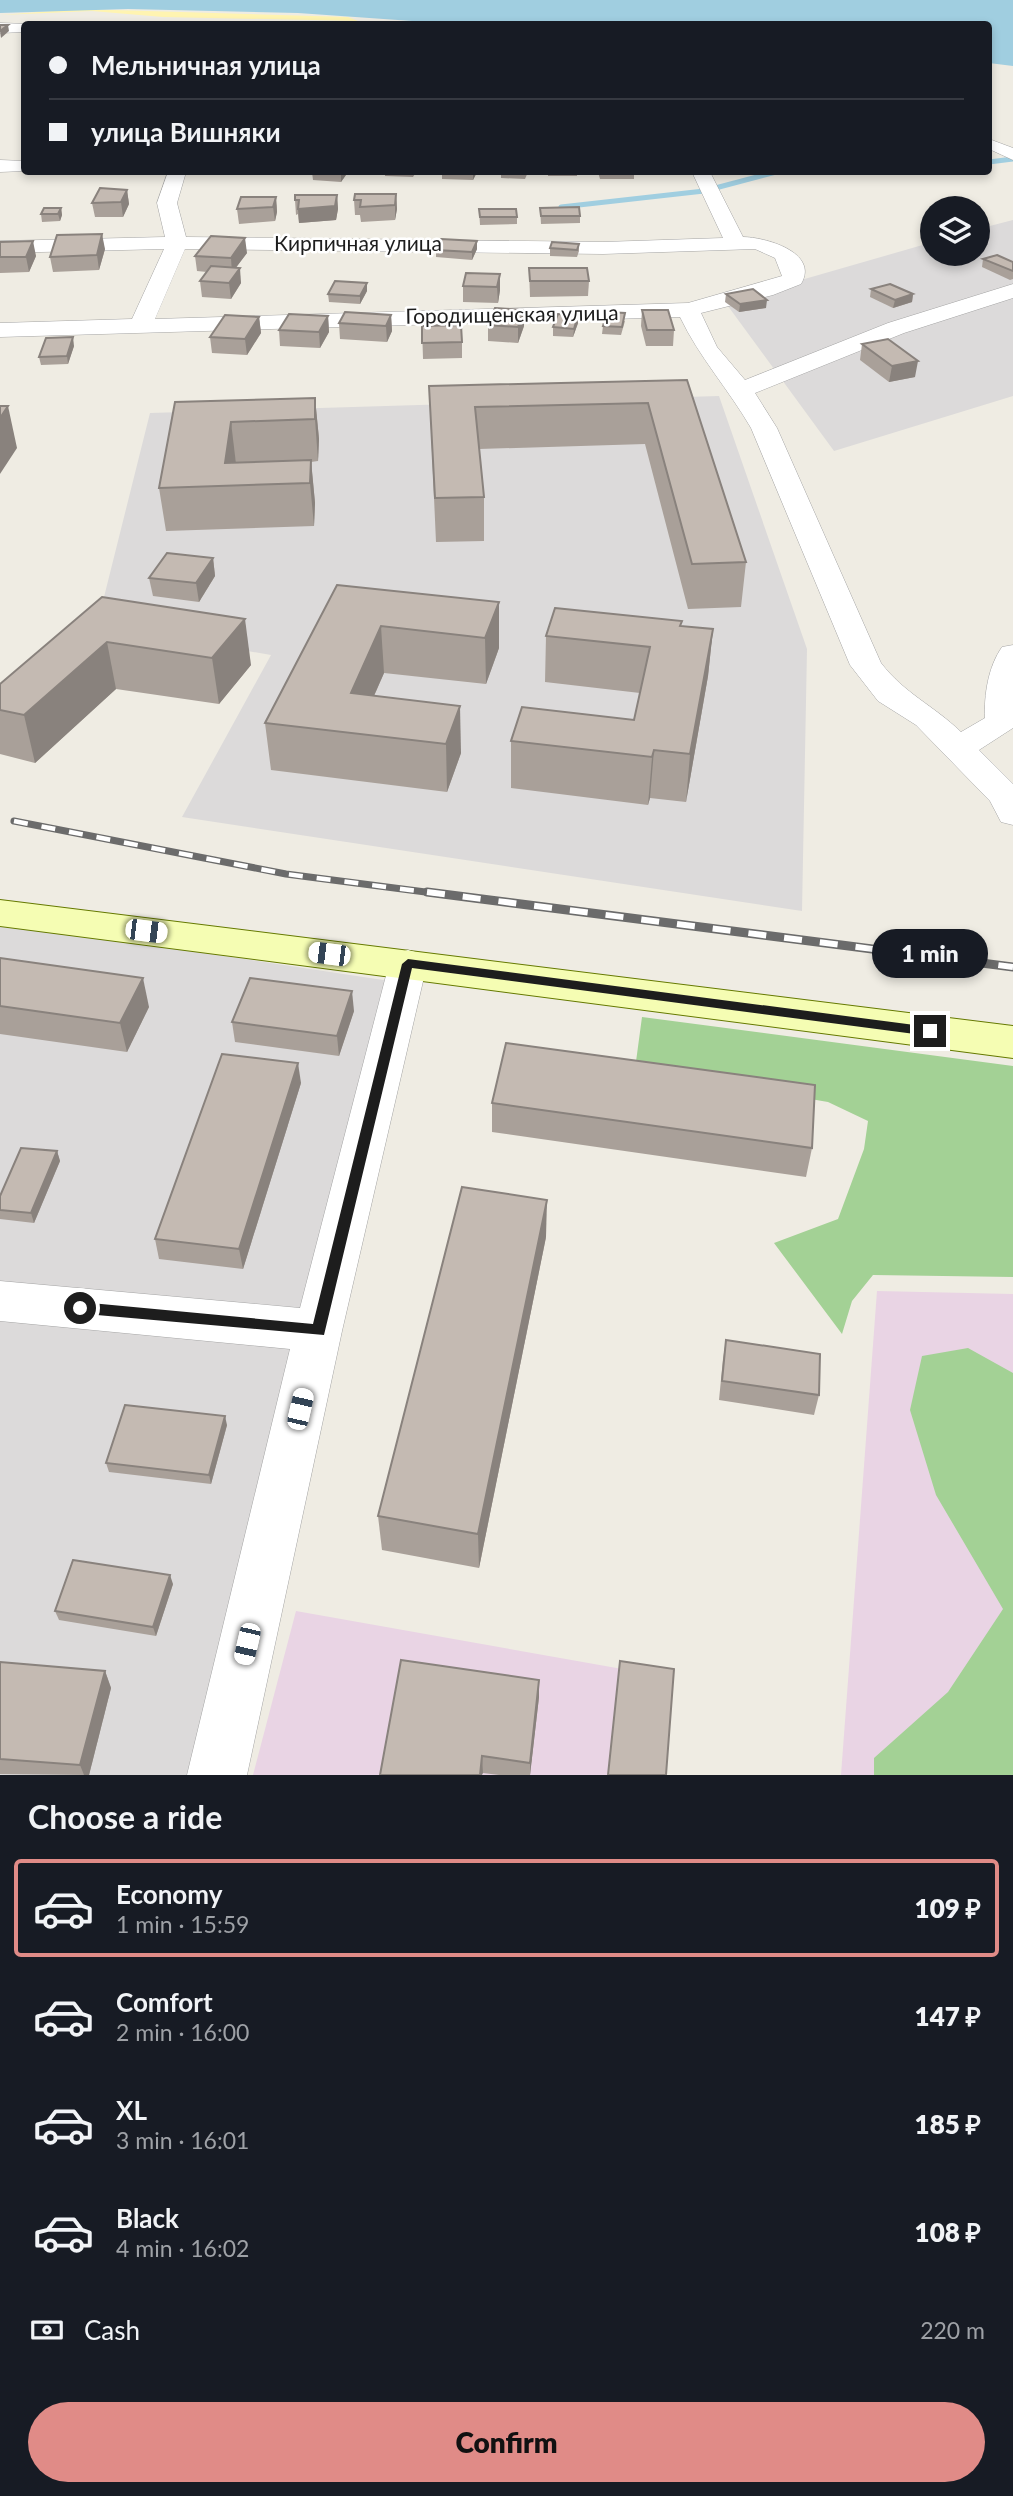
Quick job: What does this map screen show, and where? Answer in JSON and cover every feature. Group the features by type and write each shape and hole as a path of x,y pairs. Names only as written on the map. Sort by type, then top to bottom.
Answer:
{"street":[{"path":"0,28 21,28"},
{"path":"992,144 1013,155"},
{"path":"0,166 21,166"},
{"path":"141,324 177,243 167,204 176,175"},
{"path":"707,184 735,242"},
{"name":"Кирпичная улица","path":"0,247 177,243 603,248 735,242 774,247 787,255 793,267 793,279 765,290 688,310"},
{"path":"741,390 896,328 1013,291"},
{"path":"688,310 707,349 741,390 764,428 866,665 889,694 927,718 958,748 1006,797 1013,814"},
{"name":"Городищенская улица","path":"0,330 688,310"},
{"path":"958,748 1001,722 1000,696 1013,654"},
{"path":"0,914 1013,1042"},
{"path":"217,1775 318,1331 408,964"},
{"path":"0,1301 318,1331"}],"shaded area":[{"path":"1013,220 1013,396 834,451 725,302 920,246 920,266 990,266 990,226"},
{"path":"719,396 807,649 802,911 182,817 271,655 120,629 102,605 150,413"},
{"path":"0,922 403,983 217,1775 0,1775"},
{"path":"877,1291 1013,1294 1013,1775 841,1775"},
{"path":"296,1611 673,1678 665,1775 253,1775"}],"green space":[{"path":"642,1017 1013,1066 1013,1277 873,1275 852,1301 842,1334 774,1243 838,1219 864,1149 868,1121 828,1102 635,1069"},
{"path":"968,1348 1013,1373 1013,1775 874,1775 874,1758 948,1692 1003,1609 936,1495 910,1410 922,1356"}],"sand":[{"path":"80,9 348,17 358,21 163,17 92,11 0,15"}],"water":[{"path":"0,0 1013,0 1013,66 992,63 992,21 412,21 298,13 128,9 0,13"}],"building":[{"path":"100,188 127,190 121,202 92,203"},
{"path":"355,194 396,194 395,205 360,207 361,200 354,200"},
{"path":"295,195 337,195 335,206 298,209 299,200 295,200"},
{"path":"241,197 276,197 273,207 237,209"},
{"path":"579,207 580,216 541,216 540,208"},
{"path":"44,208 61,208 58,214 41,214"},
{"path":"479,209 516,209 517,217 480,217"},
{"path":"102,234 97,255 50,257 57,235"},
{"path":"211,236 245,238 231,258 195,256"},
{"path":"441,239 477,241 472,252 436,250"},
{"path":"33,241 26,257 0,257 0,242"},
{"path":"552,242 579,244 577,250 550,248"},
{"path":"997,255 1013,262 1013,271 990,262 990,257"},
{"path":"211,266 240,268 229,283 200,281"},
{"path":"529,268 587,268 589,281 530,281"},
{"path":"466,273 500,274 497,287 463,286"},
{"path":"335,281 367,283 360,296 328,294"},
{"path":"890,284 913,294 895,300 871,289"},
{"path":"753,289 767,300 740,304 726,294"},
{"path":"495,308 524,310 518,327 488,325"},
{"path":"642,310 668,310 674,330 647,330"},
{"path":"345,312 391,315 386,326 339,323"},
{"path":"607,312 625,313 622,327 603,326"},
{"path":"289,314 328,316 319,332 279,330"},
{"path":"558,314 578,315 574,329 553,327"},
{"path":"225,315 259,317 245,339 210,337"},
{"path":"461,325 462,342 422,343 422,326"},
{"path":"73,337 67,356 39,357 46,338"},
{"path":"888,339 918,361 892,366 862,344"},
{"path":"687,380 746,562 692,564 648,403 475,407 484,497 435,498 429,386"},
{"path":"315,398 315,419 231,422 225,463 311,460 310,483 159,488 175,402"},
{"path":"0,406 8,406 0,418"},
{"path":"167,553 213,558 196,583 149,578"},
{"path":"337,585 499,602 485,638 381,626 351,693 460,706 446,744 265,723"},
{"path":"102,597 245,619 212,658 107,642 24,715 0,710 0,684"},
{"path":"555,608 682,621 680,626 713,629 690,754 654,750 652,757 511,741 522,707 634,720 650,647 546,636"},
{"path":"0,958 143,978 120,1023 0,1006"},
{"path":"250,978 352,991 337,1036 232,1022"},
{"path":"506,1043 815,1085 812,1148 492,1103"},
{"path":"222,1054 298,1063 239,1249 155,1239"},
{"path":"21,1148 57,1151 31,1213 0,1210 0,1196"},
{"path":"462,1187 547,1200 478,1534 378,1516"},
{"path":"726,1340 820,1354 819,1395 722,1381"},
{"path":"125,1405 225,1416 209,1475 106,1463"},
{"path":"73,1560 170,1575 153,1627 55,1611"},
{"path":"401,1660 539,1680 530,1763 482,1756 480,1775 380,1775"},
{"path":"620,1661 674,1669 666,1775 608,1775"},
{"path":"0,1662 105,1671 80,1765 0,1759"}],"waterway":[{"path":"992,162 1013,159"},
{"path":"561,207 704,191 765,175"}],"railway":[{"path":"14,821 286,874 441,894"},
{"path":"427,892 1013,967"}],"route":[{"path":"80,1308 318,1331 408,964 930,1031"}]}
